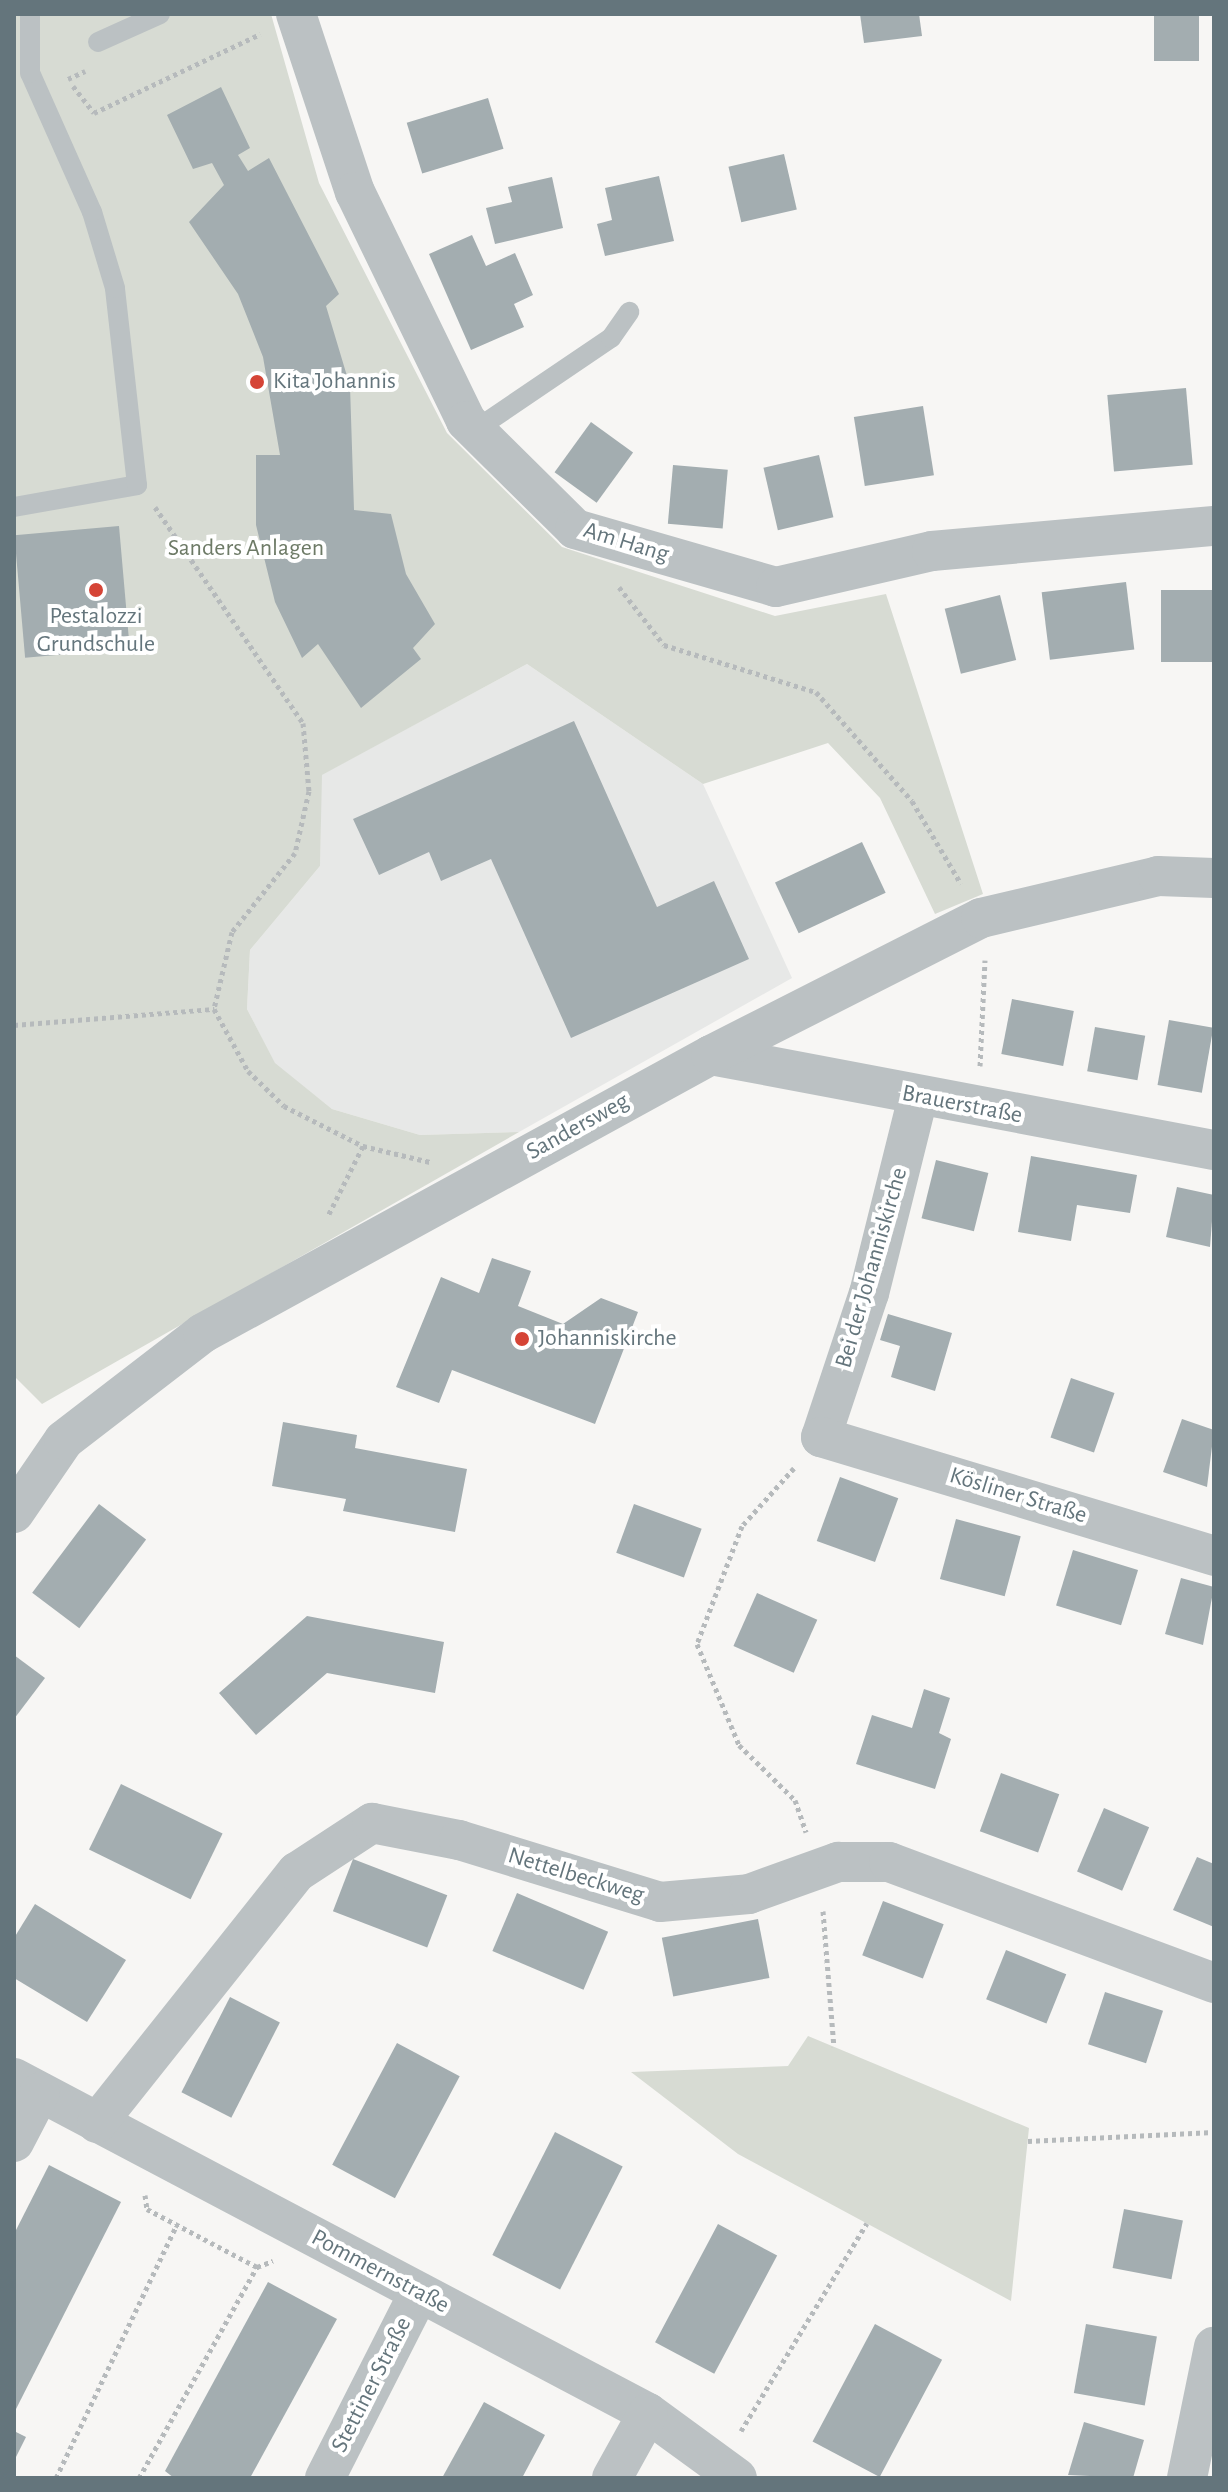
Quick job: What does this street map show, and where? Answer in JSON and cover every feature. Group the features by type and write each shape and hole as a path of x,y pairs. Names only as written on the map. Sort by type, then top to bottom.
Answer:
{"street":[{"name":"Am Hang","path":"297,16 355,192 475,430 575,529 776,587 932,551 1214,526"},
{"name":"Sandersweg","path":"14,1513 64,1440 203,1333 711,1055 981,918 1158,876 1214,878"},
{"name":"Brauerstraße","path":"711,1055 977,1109 1214,1150"},
{"name":"Bei der Johanniskirche","path":"821,1437 869,1293 918,1097"},
{"name":"Kösliner Straße","path":"821,1437 1214,1556"},
{"name":"Nettelbeckweg","path":"97,2123 297,1872 372,1823 459,1840 660,1902 749,1894 838,1862 889,1862 1214,1983"},
{"name":"Pommernstraße","path":"27,2085 648,2413 729,2471"},
{"path":"14,2142 27,2085"},
{"name":"Stettiner Straße","path":"325,2478 419,2293"},
{"path":"1187,2478 1214,2347"},
{"path":"612,2478 648,2413"}],"lane":[{"path":"14,507 137,485 132,388 115,288 92,212 30,73 30,14"},
{"path":"98,42 160,14"},
{"path":"475,430 611,338 629,312"}],"path":[{"path":"63,65 94,113 297,16"},
{"path":"158,511 303,723 309,791 295,853 232,932 214,1009 248,1071 284,1106 363,1146 295,1282"},
{"path":"575,529 664,645 816,692 912,801 981,918 977,1109"},
{"path":"14,1025 214,1009"},
{"path":"821,1437 742,1526 697,1644 739,1745 795,1800 820,1871 834,2047"},
{"path":"1028,2141 1214,2132"},
{"path":"729,2471 867,2223"},
{"path":"56,2478 177,2224 257,2267 139,2478"}],"shaded area":[{"path":"527,664 703,784 792,978 519,1132 420,1135 332,1109 275,1064 247,1009 250,950 320,866 321,775"}],"green space":[{"name":"Sanders Anlagen","path":"14,14 271,14 319,183 447,433 562,547 775,616 886,594 983,894 935,914 880,798 828,743 703,784 527,664 322,775 320,866 250,950 247,1009 275,1063 332,1109 420,1135 519,1132 42,1404 14,1376"},
{"path":"808,2036 1029,2128 1011,2301 738,2154 631,2072 788,2066"}],"building":[{"path":"860,14 919,14 922,36 864,43"},
{"path":"1154,14 1199,14 1199,61 1154,61"},
{"name":"Kita Johannis","path":"221,87 250,148 238,155 248,171 269,158 339,294 326,306 350,386 354,510 391,514 406,574 435,624 413,648 421,659 361,708 318,644 302,658 275,602 256,525 256,455 280,455 263,357 238,294 189,222 224,185 212,163 193,169 167,115"},
{"path":"488,98 503,149 422,174 407,123"},
{"path":"784,154 797,210 741,222 728,167"},
{"path":"659,176 674,241 605,256 597,224 612,220 605,188"},
{"path":"552,177 563,228 495,244 486,208 512,202 508,187"},
{"path":"472,235 486,266 515,253 533,295 514,304 524,327 471,350 429,254"},
{"path":"1186,388 1193,465 1114,472 1107,395"},
{"path":"923,406 934,475 865,486 854,417"},
{"path":"591,422 633,453 597,503 555,472"},
{"path":"819,455 833,517 778,530 763,468"},
{"path":"673,465 728,470 723,529 668,524"},
{"path":"119,526 130,649 25,658 14,535"},
{"path":"1126,582 1134,649 1050,660 1042,592"},
{"path":"1161,590 1214,590 1214,662 1161,662"},
{"path":"1000,595 1016,660 961,674 945,609"},
{"path":"574,721 657,907 714,881 749,959 571,1038 491,859 441,881 429,852 379,875 353,819"},
{"path":"862,842 886,893 799,933 775,883"},
{"path":"1012,999 1074,1011 1063,1066 1001,1054"},
{"path":"1169,1020 1213,1028 1202,1093 1158,1085"},
{"path":"1095,1027 1145,1036 1137,1080 1087,1071"},
{"path":"1031,1156 1137,1175 1130,1213 1077,1205 1071,1241 1018,1232"},
{"path":"936,1160 988,1173 974,1231 921,1218"},
{"path":"1177,1187 1214,1195 1210,1247 1166,1237"},
{"name":"Johanniskirche","path":"492,1258 531,1271 518,1306 563,1324 601,1298 638,1312 595,1424 452,1370 439,1403 396,1387 441,1277 479,1293"},
{"path":"888,1314 952,1333 935,1391 891,1377 900,1346 880,1340"},
{"path":"1071,1378 1114,1393 1094,1453 1050,1438"},
{"path":"1182,1419 1214,1430 1207,1487 1163,1472"},
{"path":"283,1422 357,1435 355,1448 467,1469 455,1532 343,1511 346,1499 272,1486"},
{"path":"840,1477 898,1498 875,1562 817,1541"},
{"path":"99,1504 146,1540 79,1628 32,1593"},
{"path":"634,1504 702,1529 684,1577 616,1553"},
{"path":"956,1519 1021,1536 1005,1596 940,1579"},
{"path":"1073,1550 1138,1570 1121,1625 1056,1605"},
{"path":"1181,1578 1214,1587 1203,1645 1165,1634"},
{"path":"757,1593 817,1620 794,1673 733,1646"},
{"path":"307,1616 444,1642 435,1693 327,1673 256,1735 219,1693"},
{"path":"14,1655 45,1678 14,1719"},
{"path":"924,1689 950,1698 939,1733 951,1739 935,1789 856,1764 872,1715 912,1728"},
{"path":"1001,1773 1059,1794 1038,1852 980,1831"},
{"path":"121,1784 223,1834 191,1899 89,1850"},
{"path":"1104,1808 1149,1827 1122,1891 1077,1872"},
{"path":"1197,1857 1214,1864 1214,1927 1173,1910"},
{"path":"353,1859 447,1895 427,1947 333,1911"},
{"path":"517,1893 608,1932 584,1990 492,1951"},
{"path":"883,1901 944,1924 923,1978 862,1955"},
{"path":"35,1904 126,1960 87,2022 14,1978 14,1938"},
{"path":"758,1919 769,1978 673,1997 662,1938"},
{"path":"1006,1950 1066,1974 1046,2023 986,1999"},
{"path":"1105,1992 1163,2011 1146,2063 1088,2044"},
{"path":"230,1997 280,2022 231,2118 181,2092"},
{"path":"397,2043 460,2076 395,2198 332,2165"},
{"path":"555,2132 623,2167 560,2289 492,2255"},
{"path":"49,2165 121,2202 14,2413 14,2234"},
{"path":"1124,2209 1183,2220 1171,2279 1113,2268"},
{"path":"718,2224 777,2255 714,2374 655,2342"},
{"path":"268,2282 337,2319 250,2478 174,2478 165,2471"},
{"path":"875,2324 942,2360 880,2477 813,2441"},
{"path":"1086,2324 1157,2337 1145,2405 1074,2393"},
{"path":"484,2402 545,2435 522,2478 442,2478"},
{"path":"1084,2422 1144,2440 1133,2478 1068,2475"},
{"path":"14,2431 26,2437 14,2461"}],"place":[{"name":"Kita Johannis","path":"257,382"},
{"name":"Pestalozzi Grundschule","path":"96,590"},
{"name":"Johanniskirche","path":"522,1339"}]}
